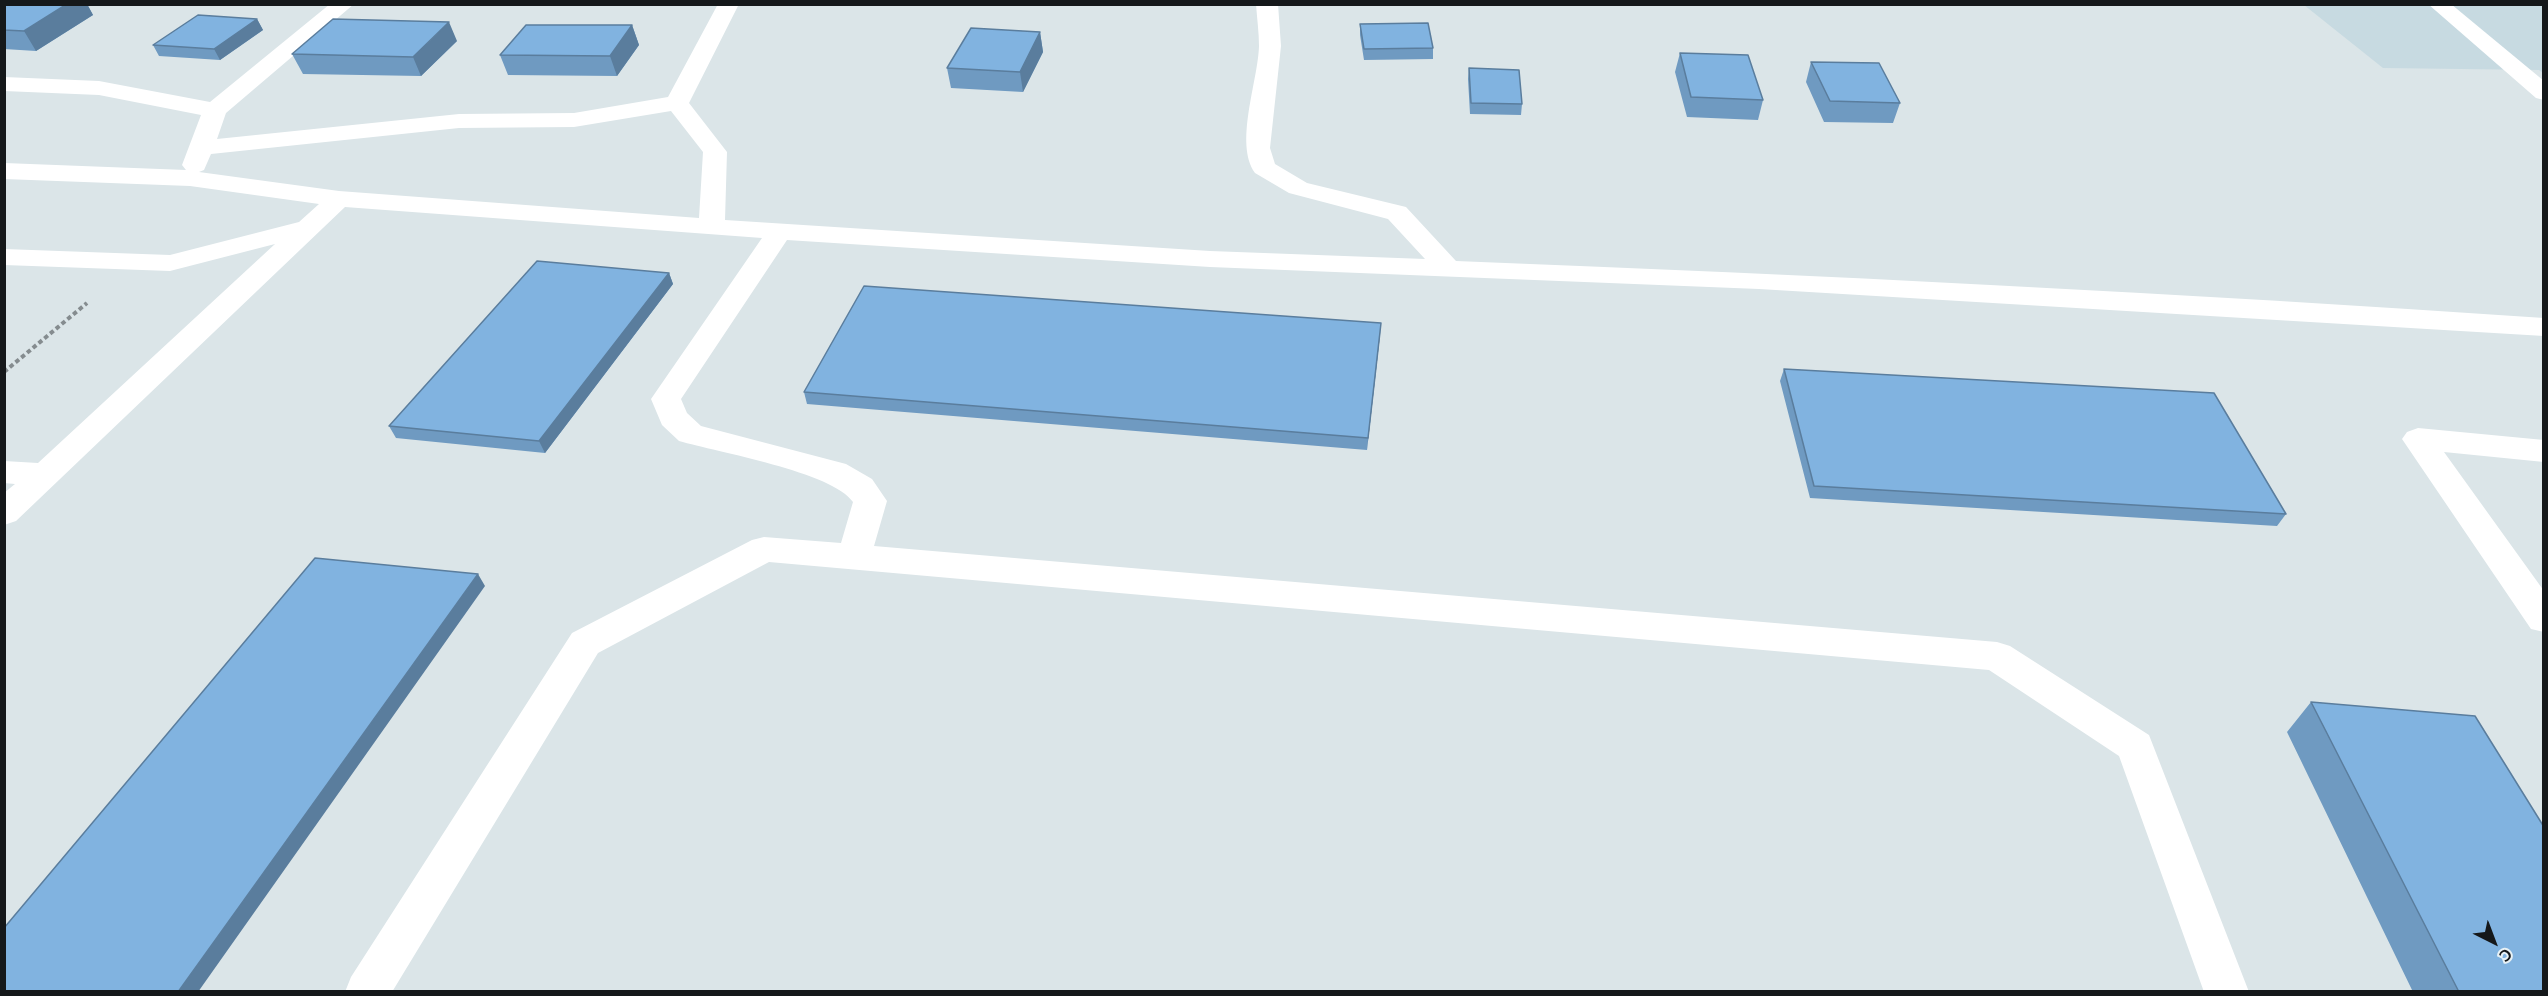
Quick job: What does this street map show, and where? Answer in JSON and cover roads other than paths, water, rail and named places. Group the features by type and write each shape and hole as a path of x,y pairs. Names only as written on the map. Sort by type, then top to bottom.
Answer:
{"street":[{"path":"190,178 215,110 345,4"},
{"path":"712,227 715,152 677,103 678,96 729,4"},
{"path":"1267,4 1270,46 1258,148 1264,168 1298,188 1397,213 1449,269"},
{"path":"2438,4 2544,93"},
{"path":"4,84 99,88 215,110"},
{"path":"201,148 459,121 574,120 677,103"},
{"path":"11,174 190,178 339,199 712,227 1210,259 1782,282 2373,315 2544,327"},
{"path":"4,513 339,199"},
{"path":"4,257 170,263 309,227"},
{"path":"780,231 666,399 672,418 690,434 835,472 860,487 870,501 854,557"},
{"path":"2544,451 2418,439 2544,619"},
{"path":"4,472 46,474"},
{"path":"4,488 46,474"},
{"path":"367,992 585,643 764,549 1997,656 2135,746 2227,992"}]}
